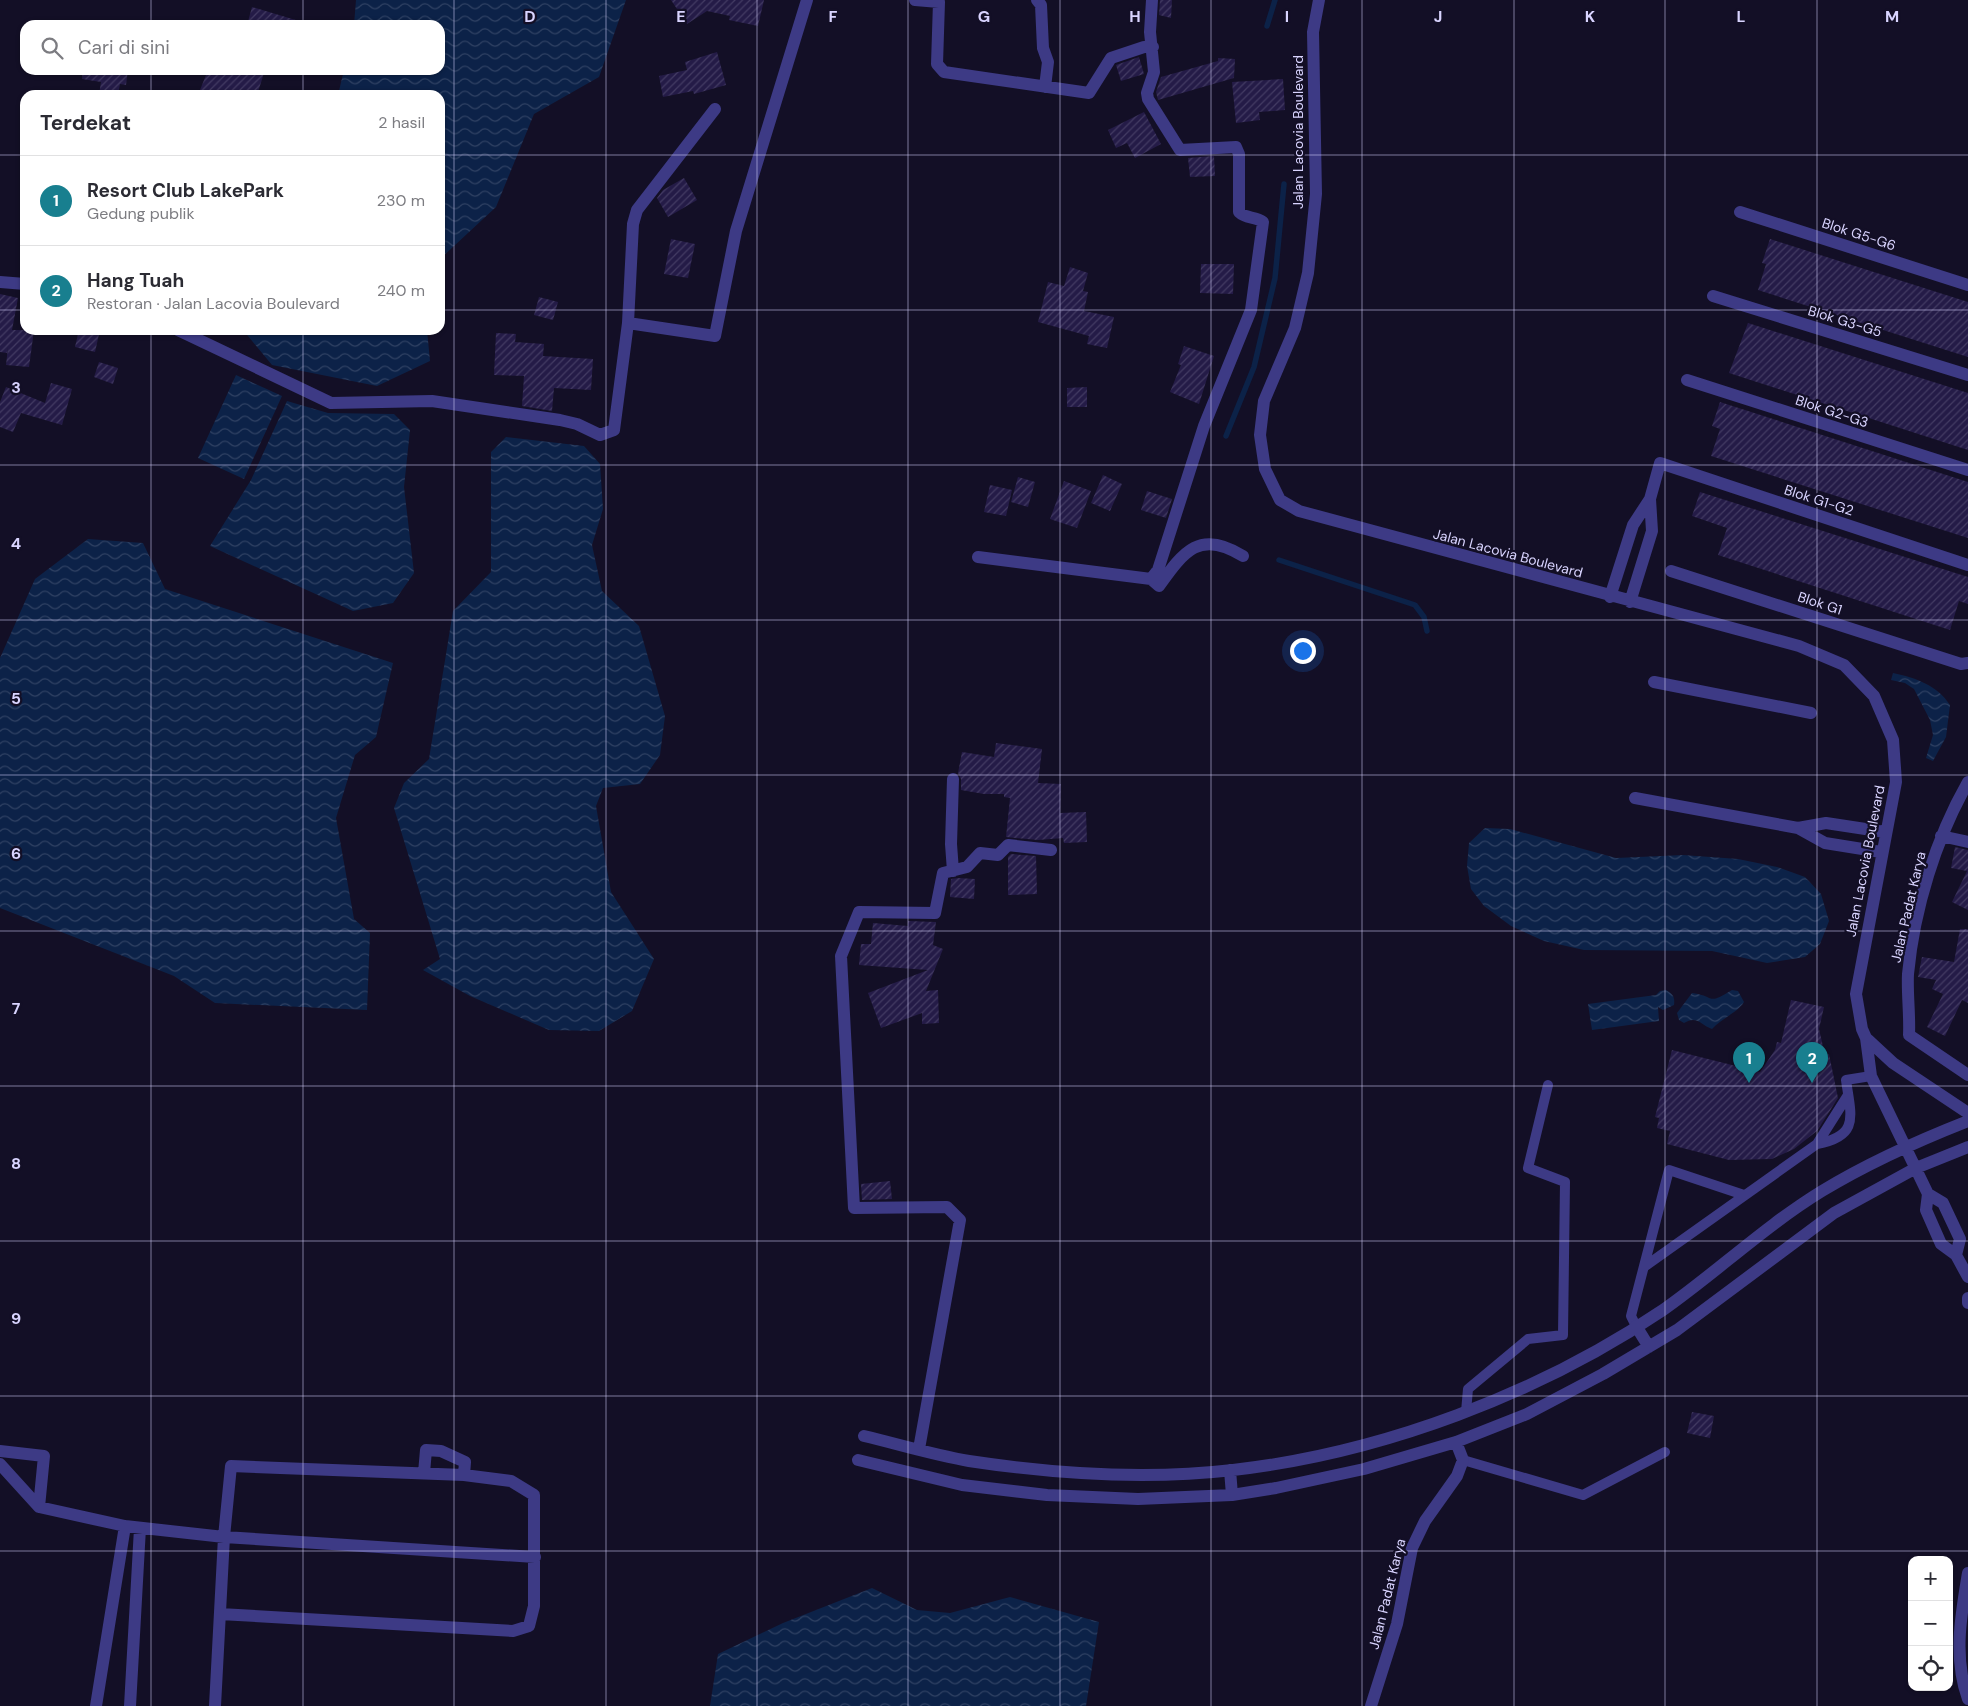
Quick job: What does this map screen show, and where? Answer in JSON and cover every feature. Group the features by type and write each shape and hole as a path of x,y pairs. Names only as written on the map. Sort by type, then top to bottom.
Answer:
{"street":[{"path":"628,324 714,336 736,231 807,0"},
{"path":"916,0 939,2 937,64 944,72 1089,93 1111,58 1144,48 1153,48"},
{"path":"1037,0 1042,5 1043,48 1048,62 1044,87"},
{"path":"1151,579 1158,570 1204,426 1251,310 1263,226 1259,219 1244,216 1239,212 1239,154 1236,146 1182,151 1178,148 1148,99 1147,93 1154,72 1150,32 1152,0"},
{"name":"Jalan Lacovia Boulevard","path":"1319,0 1313,32 1316,194 1308,273 1295,328 1264,401 1260,435 1265,468 1280,500 1299,511 1610,597 1799,646 1844,665 1874,696 1893,740 1896,782 1856,994 1862,1029 1866,1038 1871,1076 1928,1194"},
{"path":"188,335 331,403 432,401 560,420 577,424 600,435 614,430 628,324 633,224 637,210 715,109"},
{"name":"Blok G5-G6","path":"1740,212 1968,285"},
{"path":"0,282 20,284"},
{"name":"Blok G3-G5","path":"1713,296 1968,375"},
{"name":"Blok G2-G3","path":"1687,380 1968,470"},
{"name":"Blok G1-G2","path":"1650,499 1660,463 1968,565"},
{"path":"1610,597 1633,524 1650,499"},
{"path":"1630,602 1652,531 1650,499"},
{"path":"978,557 1151,579 1159,586 1181,556 1199,545 1226,545 1243,556"},
{"name":"Blok G1","path":"1671,571 1964,664"},
{"path":"1654,682 1811,713"},
{"path":"953,778 951,844 954,871"},
{"name":"Jalan Padat Karya","path":"1968,782 1941,836 1926,885 1908,975 1909,1035 1968,1075"},
{"path":"1635,798 1798,828 1825,843 1882,852"},
{"path":"1798,828 1826,823 1886,832"},
{"path":"1941,836 1968,842"},
{"path":"919,1449 960,1220 947,1207 854,1208 841,956 859,912 935,913 943,873 967,868 980,853 998,855 1008,845 1050,850"},
{"path":"1866,1038 1893,1063 1968,1113"},
{"path":"864,1436 966,1460 1049,1470 1138,1474 1230,1470 1272,1464 1358,1446 1466,1412 1516,1391 1590,1353 1662,1310 1821,1192 1905,1146 1968,1122"},
{"path":"858,1460 962,1485 1047,1495 1138,1499 1232,1494 1276,1488 1364,1469 1456,1442 1527,1414 1603,1374 1677,1330 1834,1213 1916,1168 1968,1147"},
{"path":"1956,1256 1960,1239 1943,1203 1928,1194 1926,1210 1941,1244 1956,1256 1968,1277"},
{"path":"1636,1326 1649,1347"},
{"path":"1456,1442 1462,1460"},
{"path":"424,1474 426,1450 441,1451 465,1462 464,1475"},
{"path":"0,1451 44,1456 39,1507"},
{"name":"Jalan Padat Karya","path":"1371,1706 1397,1624 1412,1548 1425,1520 1457,1476 1462,1460"},
{"path":"0,1464 39,1507 126,1526 224,1537 535,1557"},
{"path":"215,1706 224,1537 231,1466 464,1475 511,1481 534,1495 534,1606 529,1626 513,1630 220,1614"},
{"path":"1230,1470 1232,1494"},
{"path":"96,1706 126,1526"},
{"path":"130,1706 140,1528"},
{"path":"1968,1572 1958,1644 1964,1688 1968,1699"}],"lane":[{"path":"1644,1266 1817,1144 1835,1140 1846,1132 1851,1119 1846,1080 1871,1076"},
{"path":"1466,1412 1468,1389 1528,1339 1563,1335 1565,1182 1528,1168 1548,1086"},
{"path":"1817,1144 1848,1095"},
{"path":"1636,1326 1631,1316 1669,1170 1744,1195"},
{"path":"1462,1460 1583,1495 1665,1452"}],"water":[{"path":"356,0 626,0 599,77 534,114 496,207 445,254 445,90 339,90 343,75 445,75 445,20 354,20"},
{"path":"247,335 427,335 430,361 377,386 272,365"},
{"path":"236,375 282,396 244,479 198,458"},
{"path":"287,401 328,413 394,414 410,430 404,487 414,573 393,603 353,611 210,546 251,480"},
{"path":"506,437 584,446 600,464 603,509 592,545 602,591 639,626 665,716 660,755 640,784 603,788 596,806 611,892 654,959 632,1011 599,1031 549,1030 470,996 423,970 440,959 394,808 404,783 429,759 453,611 491,572 491,452"},
{"path":"88,539 143,543 165,589 393,663 376,737 355,755 336,818 354,919 370,933 367,1010 215,1003 174,976 0,908 0,658 35,579"},
{"path":"1893,673 1925,683 1939,692 1950,705 1946,737 1933,761 1926,758 1933,735 1930,720 1914,689 1905,683 1891,680"},
{"path":"1485,828 1510,829 1616,858 1683,855 1738,859 1777,867 1805,877 1821,894 1829,921 1820,944 1805,957 1767,963 1712,951 1584,950 1544,941 1511,926 1484,906 1471,889 1467,866 1469,843"},
{"path":"1666,990 1673,996 1674,1005 1663,1010 1658,1007 1659,1021 1592,1030 1588,1004 1656,995 1660,991"},
{"path":"1732,990 1738,991 1744,1002 1712,1029 1696,1020 1684,1023 1679,1020 1677,1013 1692,993 1714,999"},
{"path":"872,1588 917,1610 950,1613 1010,1597 1099,1622 1086,1706 710,1706 718,1654 783,1623"}],"building":[{"path":"671,0 764,0 758,26 729,20 730,16 707,11 687,24"},
{"path":"1160,0 1172,0 1171,18 1159,15"},
{"path":"252,7 296,20 248,20"},
{"path":"717,52 726,85 694,94 693,91 663,97 659,76 687,70 685,62"},
{"path":"1139,57 1144,74 1121,81 1116,65"},
{"path":"1218,58 1235,59 1234,78 1158,100 1156,92 1161,77 1218,61"},
{"path":"82,75 127,75 126,85 120,84 119,90 100,90 101,82 82,79"},
{"path":"206,75 263,75 259,90 200,90"},
{"path":"1283,79 1285,110 1259,112 1260,120 1236,123 1232,82"},
{"path":"1144,112 1161,144 1135,158 1127,143 1116,148 1108,130"},
{"path":"1214,156 1215,176 1190,177 1188,158"},
{"path":"684,178 697,200 668,217 657,198 663,190"},
{"path":"671,239 695,244 688,278 664,274"},
{"path":"1770,239 1968,302 1968,357 1758,290 1766,264 1762,263"},
{"path":"1201,264 1234,264 1233,294 1200,293"},
{"path":"1070,267 1088,273 1083,291 1088,292 1084,311 1114,317 1107,348 1087,344 1089,336 1038,322 1048,282 1064,286"},
{"path":"0,294 18,298 12,330 20,330 20,335 33,335 29,367 6,365 8,347 7,353 0,352"},
{"path":"539,297 558,302 553,320 534,315"},
{"path":"1748,323 1968,393 1968,450 1729,373"},
{"path":"496,333 516,334 515,342 544,344 543,356 593,359 591,390 554,388 552,411 522,406 524,376 494,375"},
{"path":"78,335 99,335 95,352 75,347"},
{"path":"1184,346 1214,356 1199,404 1170,392 1181,365 1178,364"},
{"path":"99,362 118,368 113,384 94,377"},
{"path":"51,383 72,389 62,425 21,413 13,432 0,427 0,402 6,387 45,403"},
{"path":"1087,387 1087,407 1067,407 1067,388"},
{"path":"1720,402 1968,482 1968,538 1711,456 1720,429 1712,426"},
{"path":"1103,475 1122,484 1110,511 1091,503"},
{"path":"1018,477 1035,482 1028,507 1011,502"},
{"path":"1064,481 1091,491 1077,528 1050,519"},
{"path":"990,485 1012,490 1006,516 984,512"},
{"path":"1147,491 1172,499 1166,518 1141,510"},
{"path":"1700,492 1968,577 1968,604 1959,601 1950,630 1718,555 1727,528 1692,516"},
{"path":"996,743 1042,749 1038,783 1061,784 1060,813 1086,812 1087,842 1064,843 1063,838 1038,840 1006,837 1010,798 1004,797 1004,794 984,794 961,790 961,779 958,773 962,752 994,757"},
{"path":"1955,847 1968,850 1968,910 1952,902 1967,871 1951,868"},
{"path":"1011,854 1036,856 1037,894 1008,895 1008,857"},
{"path":"951,879 975,879 974,899 950,897"},
{"path":"908,921 936,922 933,945 943,949 926,991 938,990 939,1023 922,1024 922,1013 881,1028 868,993 928,970 859,965 861,944 871,944 873,923 908,926"},
{"path":"1960,929 1968,929 1968,1003 1962,1000 1945,1036 1927,1027 1943,994 1932,989 1936,980 1918,977 1922,957 1954,962"},
{"path":"1791,1000 1824,1007 1819,1029 1825,1055 1829,1054 1838,1098 1817,1131 1794,1149 1772,1159 1729,1160 1667,1144 1670,1131 1657,1128 1659,1118 1655,1117 1672,1050 1760,1072 1775,1050 1777,1042 1781,1043"},
{"path":"890,1181 892,1199 862,1200 861,1184"},
{"path":"1692,1412 1714,1416 1710,1438 1687,1433"}],"waterway":[{"path":"1267,26 1275,0"},
{"path":"1226,436 1254,367 1275,278 1284,184"},
{"path":"1279,560 1415,605 1424,617 1427,631"}],"place":[{"name":"Resort Club LakePark","path":"1749,1083"},
{"name":"Hang Tuah","path":"1812,1083"}]}
